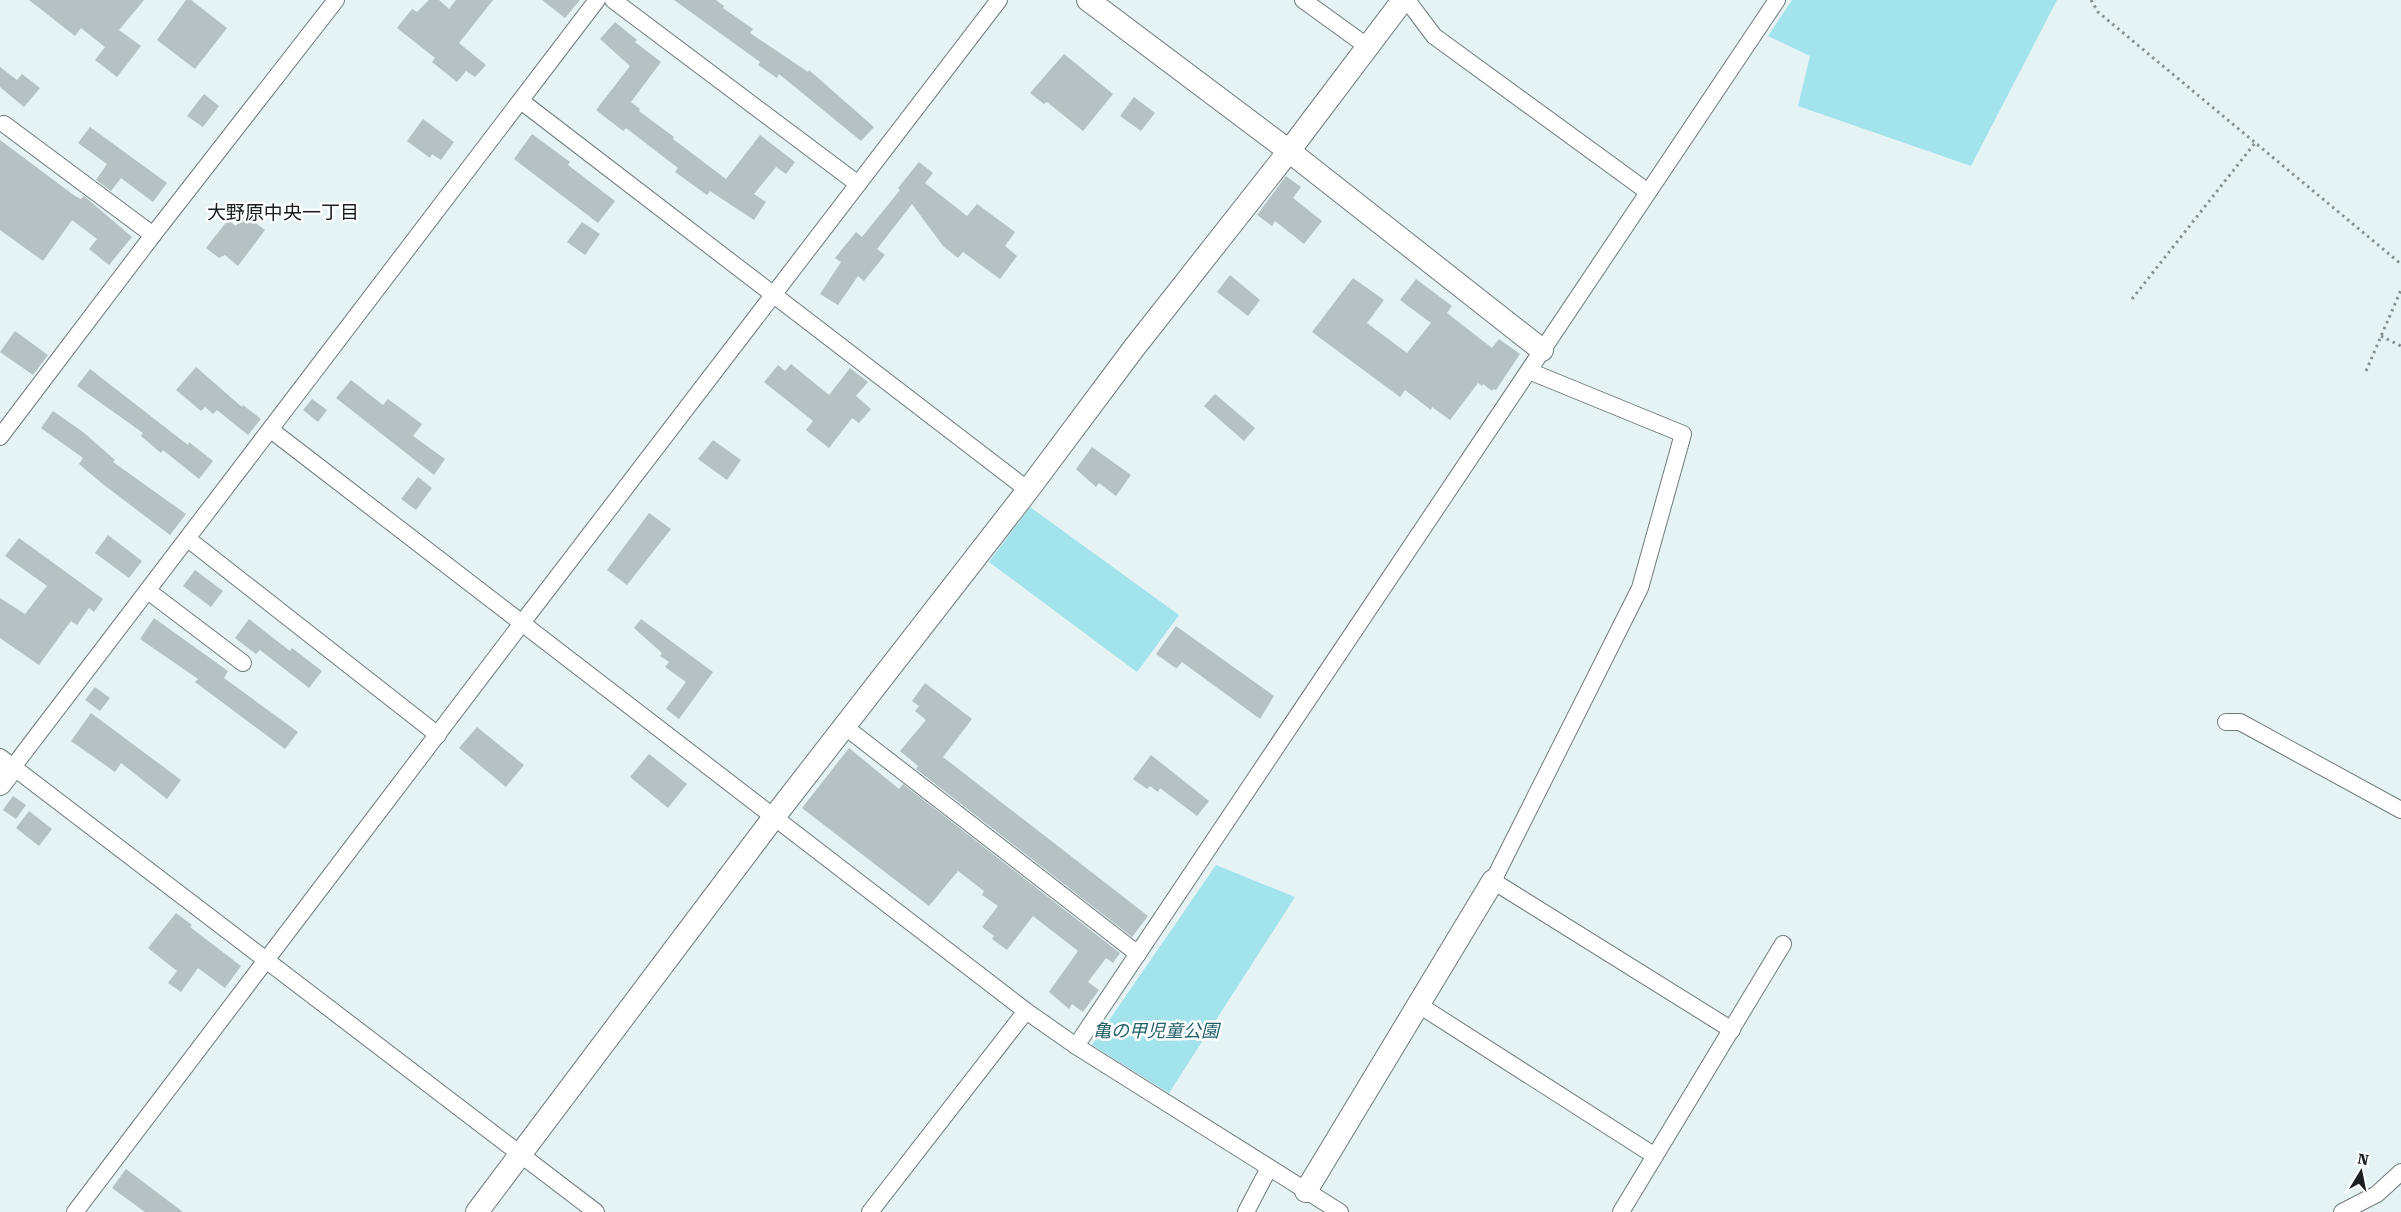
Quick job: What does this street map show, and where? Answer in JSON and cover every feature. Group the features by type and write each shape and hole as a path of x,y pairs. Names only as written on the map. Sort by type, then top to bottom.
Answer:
{"street":[{"path":"0,438 153,235 336,0"},
{"path":"596,1212 267,960 4,769 148,590 597,0"},
{"path":"613,0 858,184"},
{"path":"79,1210 522,623 999,0"},
{"path":"1088,0 1289,151 1542,350"},
{"path":"1303,0 1368,47"},
{"path":"477,1212 774,817 1028,490 1134,348 1289,151 1403,0"},
{"path":"1407,0 1434,36 1648,192"},
{"path":"1076,1046 1777,0"},
{"path":"522,101 1028,490"},
{"path":"4,124 153,235"},
{"path":"1306,1191 1493,881 1640,588 1683,434 1529,371"},
{"path":"271,430 1026,1011 1076,1046 1340,1212"},
{"path":"188,538 438,735"},
{"path":"148,590 243,663"},
{"path":"2226,722 2240,722 2401,810"},
{"path":"844,726 1138,954"},
{"path":"1493,881 1732,1030"},
{"path":"1621,1212 1782,944"},
{"path":"1419,1005 1655,1156"},
{"path":"870,1212 1026,1011"},
{"path":"1246,1212 1269,1168"},
{"path":"2342,1212 2377,1194 2401,1172"}],"path":[{"path":"2091,0 2098,12 2401,264"},
{"path":"2132,299 2255,142"},
{"path":"2366,371 2401,290"},
{"path":"2381,336 2401,346"}],"green space":[{"path":"1792,0 2057,0 1971,166 1798,106 1810,56 1768,36"},
{"path":"1030,507 1179,615 1137,672 989,562"},
{"name":"亀の甲児童公園","path":"1216,865 1295,897 1169,1093 1092,1045"}],"building":[{"path":"29,0 144,0 119,30 141,46 117,77 95,60 105,47 81,28 75,36"},
{"path":"186,0 191,0 227,28 195,69 157,40"},
{"path":"429,0 439,0 449,9 456,0 493,0 459,43 486,65 475,77 466,71 457,82 432,62 435,58 397,28 412,9 417,12"},
{"path":"542,0 580,0 565,18"},
{"path":"674,0 716,0 724,6 723,8 753,29 750,33 808,72 809,70 874,127 861,141 779,74 777,78 758,65 760,62"},
{"path":"615,22 637,40 635,42 661,62 631,102 640,109 639,111 674,137 673,139 726,179 760,135 795,162 786,174 776,167 754,194 766,202 754,220 710,191 707,195 675,172 678,168 626,128 623,131 596,110 630,66 600,39"},
{"path":"1064,54 1113,94 1083,131 1047,102 1044,104 1030,93"},
{"path":"0,67 17,80 22,74 40,88 24,107 0,87"},
{"path":"204,94 219,106 203,127 187,116"},
{"path":"1134,97 1155,113 1141,131 1120,116"},
{"path":"423,119 454,142 441,160 432,154 430,158 407,141"},
{"path":"90,127 167,183 153,202 121,178 111,191 96,180 107,164 78,143"},
{"path":"532,134 570,162 568,165 615,201 598,223 514,159"},
{"path":"0,140 75,196 81,199 84,196 132,237 109,265 89,249 97,239 72,220 43,261 0,230"},
{"path":"919,162 933,173 925,183 967,216 977,204 1015,232 1005,246 1017,256 1000,279 963,252 958,258 943,246 912,204 877,249 885,255 864,281 858,276 838,305 820,294 841,262 835,258 856,232 862,237 900,190 898,188"},
{"path":"1286,176 1301,187 1293,198 1322,221 1304,244 1275,221 1272,226 1257,215"},
{"path":"245,215 265,230 238,266 225,255 219,258 206,248 228,220 236,226"},
{"path":"582,222 600,234 585,255 567,242"},
{"path":"1230,275 1260,300 1248,316 1217,292"},
{"path":"1353,278 1384,300 1367,323 1407,353 1431,323 1400,300 1416,279 1452,306 1447,313 1492,348 1499,339 1520,354 1496,390 1493,389 1492,391 1483,384 1482,386 1478,383 1450,420 1432,407 1431,410 1405,390 1400,397 1312,332"},
{"path":"15,331 48,355 33,375 0,352"},
{"path":"791,364 829,395 850,368 868,382 856,396 871,409 859,423 852,418 829,448 806,430 813,421 764,382 778,365 785,371"},
{"path":"196,367 242,407 243,405 261,419 248,435 217,410 213,414 205,407 201,411 176,390"},
{"path":"90,369 188,445 189,442 213,461 199,479 163,450 161,453 141,436 143,433 77,386"},
{"path":"351,380 383,405 388,399 422,424 413,436 445,459 434,475 336,398"},
{"path":"1215,394 1255,428 1244,441 1204,406"},
{"path":"312,399 327,410 318,422 303,410"},
{"path":"53,411 83,432 115,460 113,462 186,514 170,535 79,464 83,458 41,428"},
{"path":"713,440 741,460 727,480 698,459"},
{"path":"1092,447 1131,475 1116,496 1099,483 1096,487 1076,469"},
{"path":"418,477 432,488 416,510 401,499"},
{"path":"649,513 671,529 627,585 607,570"},
{"path":"108,535 142,561 129,578 95,553"},
{"path":"19,538 103,599 94,612 89,608 77,625 71,621 39,665 0,638 0,598 25,614 47,586 5,556"},
{"path":"195,570 223,591 211,607 183,586"},
{"path":"154,618 228,671 224,678 298,732 285,749 195,682 198,679 140,639"},
{"path":"249,619 290,651 292,648 322,671 309,688 260,650 256,654 235,638"},
{"path":"641,619 713,672 679,719 666,709 686,682 665,667 669,662 660,656 662,653 634,628"},
{"path":"1176,626 1274,696 1260,719 1182,662 1177,668 1156,654"},
{"path":"925,683 972,719 943,757 1148,916 1132,937 916,769 918,766 900,751 926,720 915,711 919,706 912,701"},
{"path":"95,687 110,698 100,711 85,700"},
{"path":"91,713 181,780 167,799 121,763 115,772 71,741"},
{"path":"477,727 524,765 506,787 459,748"},
{"path":"849,748 899,789 903,784 1120,953 1113,963 1106,958 1088,982 1099,990 1083,1012 1072,1004 1069,1009 1049,992 1078,951 1033,916 1007,950 992,939 994,936 982,927 998,906 982,895 984,891 958,871 929,906 802,808"},
{"path":"649,754 687,784 668,808 630,777"},
{"path":"1151,755 1209,801 1197,816 1160,788 1158,792 1150,786 1147,789 1133,779"},
{"path":"13,796 26,805 16,819 3,810"},
{"path":"29,811 52,829 39,846 16,828"},
{"path":"176,913 192,925 190,927 241,966 225,988 198,968 181,992 168,983 177,971 148,948"},
{"path":"126,1169 183,1212 145,1212 112,1188"}],"district":[{"name":"大野原中央一丁目","path":"283,212"}]}
